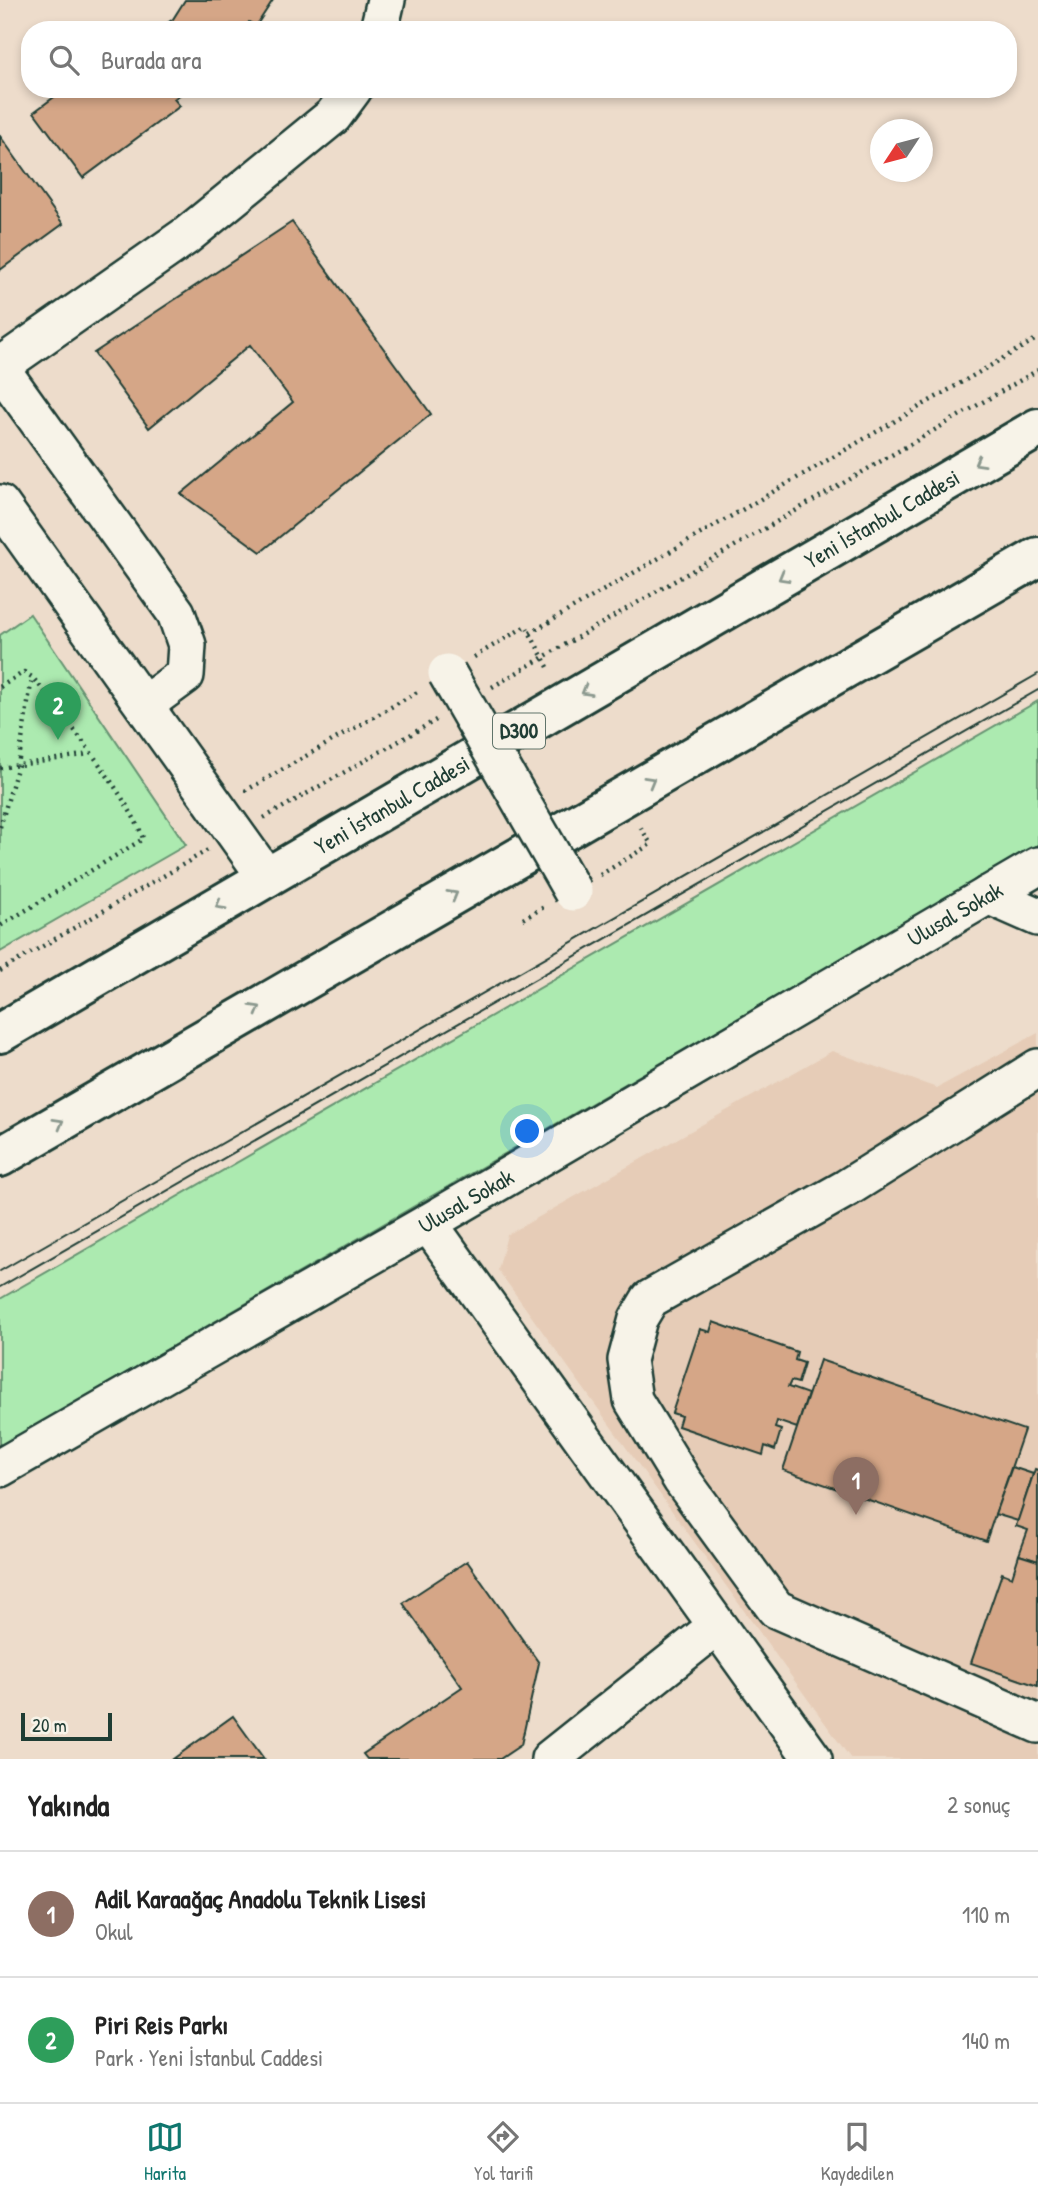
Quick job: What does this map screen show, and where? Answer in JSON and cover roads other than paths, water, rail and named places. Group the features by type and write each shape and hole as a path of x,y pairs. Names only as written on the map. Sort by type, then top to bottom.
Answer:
{"highway":[{"name":"Yeni İstanbul Caddesi","path":"0,1033 1038,428"},
{"path":"0,1157 1038,557"}],"street":[{"path":"381,21 386,0"},
{"path":"144,705 185,675 187,645 176,613 0,367 186,236 333,116 346,98"},
{"path":"0,504 267,878"},
{"path":"447,673 573,892"},
{"name":"Ulusal Sokak","path":"0,1468 428,1223 1038,866"},
{"path":"988,895 1038,917"},
{"path":"1038,1068 847,1188 650,1298 638,1320 627,1360 633,1400 682,1480 776,1609 1038,1724"},
{"path":"428,1223 813,1759"},
{"path":"550,1759 717,1626"}],"tram line":[{"path":"0,1271 1038,674"},
{"path":"0,1287 1038,690"}],"place":[{"name":"Piri Reis Parkı","path":"58,740"},
{"name":"Adil Karaağaç Anadolu Teknik Lisesi","path":"856,1515"}]}
